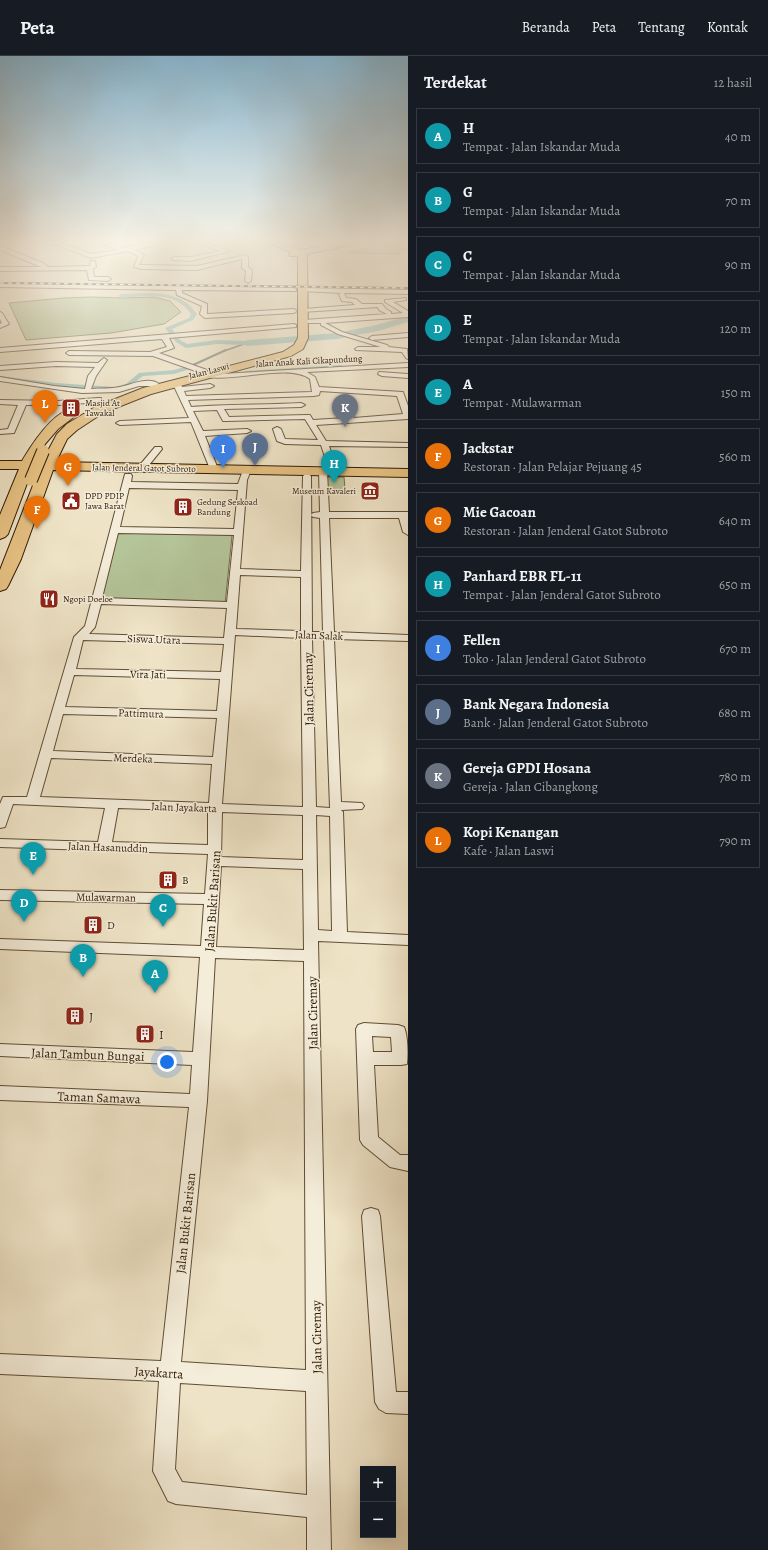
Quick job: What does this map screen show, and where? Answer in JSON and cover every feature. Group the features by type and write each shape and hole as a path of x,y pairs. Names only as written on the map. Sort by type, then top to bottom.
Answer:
{"main road":[{"name":"Jalan Laswi","path":"37,467 67,431 99,410 148,388 178,386 278,357 293,350 298,340 299,311"},
{"name":"Jalan Laswi","path":"37,467 39,443 53,426 95,400 148,388 209,377"},
{"path":"1,560 37,467 50,439 68,422 79,415 113,400 148,388"},
{"path":"0,469 15,472 55,461 71,468"},
{"path":"0,465 37,467 46,476 71,468"},
{"path":"0,534 4,513 37,467"},
{"path":"0,586 13,560 37,467"},
{"name":"Jalan Jenderal Gatot Subroto","path":"71,468 214,469 245,477"},
{"name":"Jalan Jenderal Gatot Subroto","path":"71,468 245,477 329,473 408,473"},
{"name":"Jalan Jenderal Gatot Subroto","path":"329,473 408,476"}],"street":[{"path":"204,311 204,316 302,311"},
{"path":"384,311 393,316"},
{"path":"0,314 6,324 0,326"},
{"path":"0,350 408,314"},
{"path":"323,324 334,331 385,346 388,349"},
{"path":"8,342 97,335 102,342 106,353 88,388"},
{"path":"372,338 408,335"},
{"path":"59,353 152,353 171,348 168,336"},
{"path":"358,349 404,349 408,357"},
{"name":"Jalan Anak Kali Cikapundung","path":"152,353 209,377 281,370 296,371 336,369 369,365 408,365"},
{"path":"33,355 46,354"},
{"path":"0,368 98,368"},
{"path":"336,369 336,372 408,376"},
{"path":"183,398 295,395 316,393 315,380 310,375 296,371"},
{"path":"0,379 82,391 119,390 139,384 148,388"},
{"path":"178,386 214,469"},
{"path":"220,408 226,419 351,420 408,417 404,394 316,389"},
{"name":"Jalan Ciremay","path":"295,395 324,443 329,473 325,515 335,806 357,806"},
{"path":"234,396 237,406"},
{"path":"3,401 22,402 34,399 58,403 95,400"},
{"path":"0,432 11,431 22,402"},
{"path":"188,409 237,406 264,407 301,405"},
{"path":"347,406 344,409 351,420"},
{"path":"120,423 193,420"},
{"path":"277,429 282,442 408,445"},
{"path":"200,434 247,431"},
{"path":"142,468 158,449"},
{"name":"Jalan Ciremay","path":"307,476 306,574 310,811 310,935 312,956 319,1550"},
{"path":"0,824 8,800 32,802 47,754 79,637 90,627 98,601 128,481 245,477"},
{"name":"Jalan Bukit Barisan","path":"245,477 235,572 215,808 215,856 198,1101 170,1372 164,1470 176,1494 318,1506"},
{"path":"306,514 405,515 408,532"},
{"path":"115,530 239,532"},
{"path":"235,572 306,574"},
{"path":"98,601 232,606"},
{"name":"Jalan Salak","path":"230,637 307,634 408,638"},
{"name":"Siswa Utara","path":"79,637 230,637"},
{"name":"Vira Jati","path":"70,672 226,676"},
{"name":"Pattimura","path":"58,710 223,715"},
{"name":"Merdeka","path":"47,754 219,761"},
{"name":"Jalan Jayakarta","path":"32,802 336,812 340,936"},
{"path":"104,847 112,805"},
{"name":"Jalan Hasanuddin","path":"0,843 104,847 310,865"},
{"name":"Mulawarman","path":"0,895 212,899"},
{"path":"310,935 408,940"},
{"path":"0,944 312,956"},
{"name":"Jalan Tambun Bungai","path":"0,1050 201,1059"},
{"path":"366,1058 369,1140 396,1162 408,1163"},
{"name":"Taman Samawa","path":"0,1093 198,1101"},
{"path":"371,1216 386,1402 408,1403"},
{"name":"Jayakarta","path":"0,1364 317,1381"}],"green space":[{"path":"13,311 180,311 181,312 164,324 111,333 26,340"},
{"path":"323,477 344,477 345,489 328,489"},
{"path":"117,532 232,536 225,604 100,599"}],"waterway":[{"path":"192,311 194,314 191,319 168,328 178,341 186,346 217,342 247,343"},
{"path":"247,343 337,336 378,328 408,319"},
{"path":"224,351 247,343"},
{"path":"193,365 226,350"},
{"path":"246,373 341,367"},
{"path":"0,378 56,385 115,389 128,385 141,374 174,372 188,368"}],"place":[{"name":"Masjid At Tawakal","path":"71,408"},
{"name":"Kopi Kenangan","path":"45,423"},
{"name":"Gereja GPDI Hosana","path":"345,427"},
{"name":"Bank Negara Indonesia","path":"255,466"},
{"name":"Fellen","path":"223,468"},
{"name":"Panhard EBR FL-11","path":"334,483"},
{"name":"Mie Gacoan","path":"68,486"},
{"name":"Museum Kavaleri","path":"370,491"},
{"name":"DPD PDIP Jawa Barat","path":"71,501"},
{"name":"Gedung Seskoad Bandung","path":"183,507"},
{"name":"Jackstar","path":"37,529"},
{"name":"Ngopi Doeloe","path":"49,599"},
{"name":"A","path":"33,875"},
{"name":"B","path":"168,880"},
{"name":"E","path":"24,922"},
{"name":"D","path":"93,925"},
{"name":"C","path":"163,927"},
{"name":"G","path":"83,977"},
{"name":"H","path":"155,993"},
{"name":"J","path":"75,1016"},
{"name":"I","path":"145,1034"}]}
